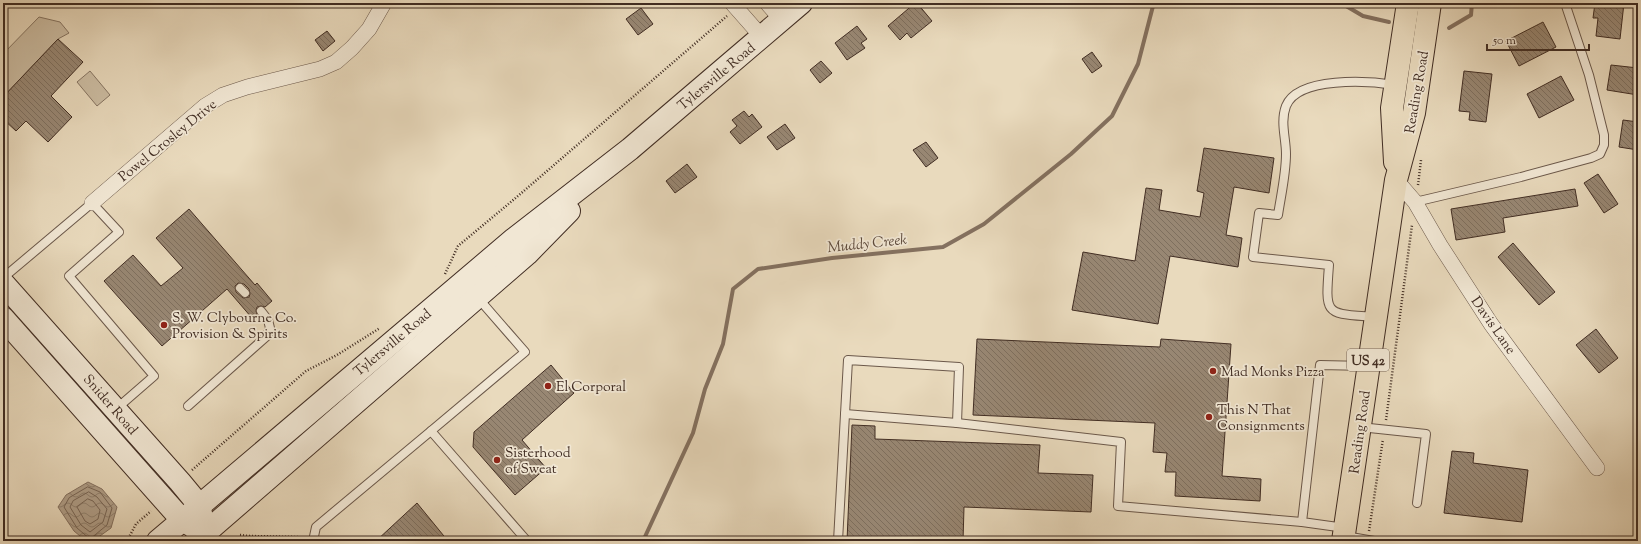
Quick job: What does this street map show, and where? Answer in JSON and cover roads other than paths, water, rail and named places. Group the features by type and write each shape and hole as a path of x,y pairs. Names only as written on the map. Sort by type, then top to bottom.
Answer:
{"main road":[{"name":"Tylersville Road","path":"158,541 514,239 630,149 801,3"},
{"name":"Reading Road","path":"1396,180 1392,108 1408,3"},
{"name":"Reading Road","path":"1344,535 1367,366 1396,180 1414,113 1430,3"},
{"name":"Tylersville Road","path":"204,538 527,254 630,149"},
{"name":"Snider Road","path":"3,283 199,505 204,538"},
{"name":"Snider Road","path":"3,318 182,520 204,538"}],"street":[{"name":"Powel Crosley Drive","path":"92,202 205,106 223,95 247,87 320,69 336,62 352,48 369,29 384,3"},
{"path":"767,3 782,20"},
{"path":"731,9 762,37"},
{"name":"Davis Lane","path":"1396,180 1415,202 1440,245 1491,324 1597,468"}],"lane":[{"path":"1415,202 1521,178 1591,158 1600,154 1604,145 1604,135 1589,75 1565,3"},
{"path":"1375,317 1339,314 1329,307 1327,298 1329,265 1253,257 1259,213 1278,215 1286,154 1283,120 1286,105 1292,96 1320,85 1333,82 1360,81 1395,85"},
{"path":"3,278 92,202 119,232 69,276 154,376 115,409"},
{"path":"313,541 316,527 525,352 477,297"},
{"path":"188,406 267,336 270,328 268,320 260,311"},
{"path":"838,541 848,360 959,367 957,423"},
{"path":"1302,522 1320,365 1367,366"},
{"path":"844,414 957,423 1121,442 1118,506 1302,522 1344,535 1371,540"},
{"path":"1359,426 1426,434 1417,503"},
{"path":"431,431 527,541"}],"water":[{"path":"88,482 102,489 117,507 111,528 93,541 86,541 74,531 58,507 66,495"}],"waterway":[{"name":"Muddy Creek","path":"643,541 693,433 705,389 723,344 733,289 758,269 832,258 943,247 984,224 1071,154 1112,116 1138,64 1155,3"},
{"name":"Muddy Creek","path":"1341,3 1363,16 1389,22"},
{"name":"Muddy Creek","path":"1449,28 1471,15 1472,3"}],"place":[{"name":"S. W. Clybourne Co. Provision & Spirits","path":"164,325"},
{"name":"Mad Monks Pizza","path":"1213,371"},
{"name":"El Corporal","path":"548,386"},
{"name":"This N That Consignments","path":"1209,417"},
{"name":"Sisterhood of Sweat","path":"497,460"}]}
